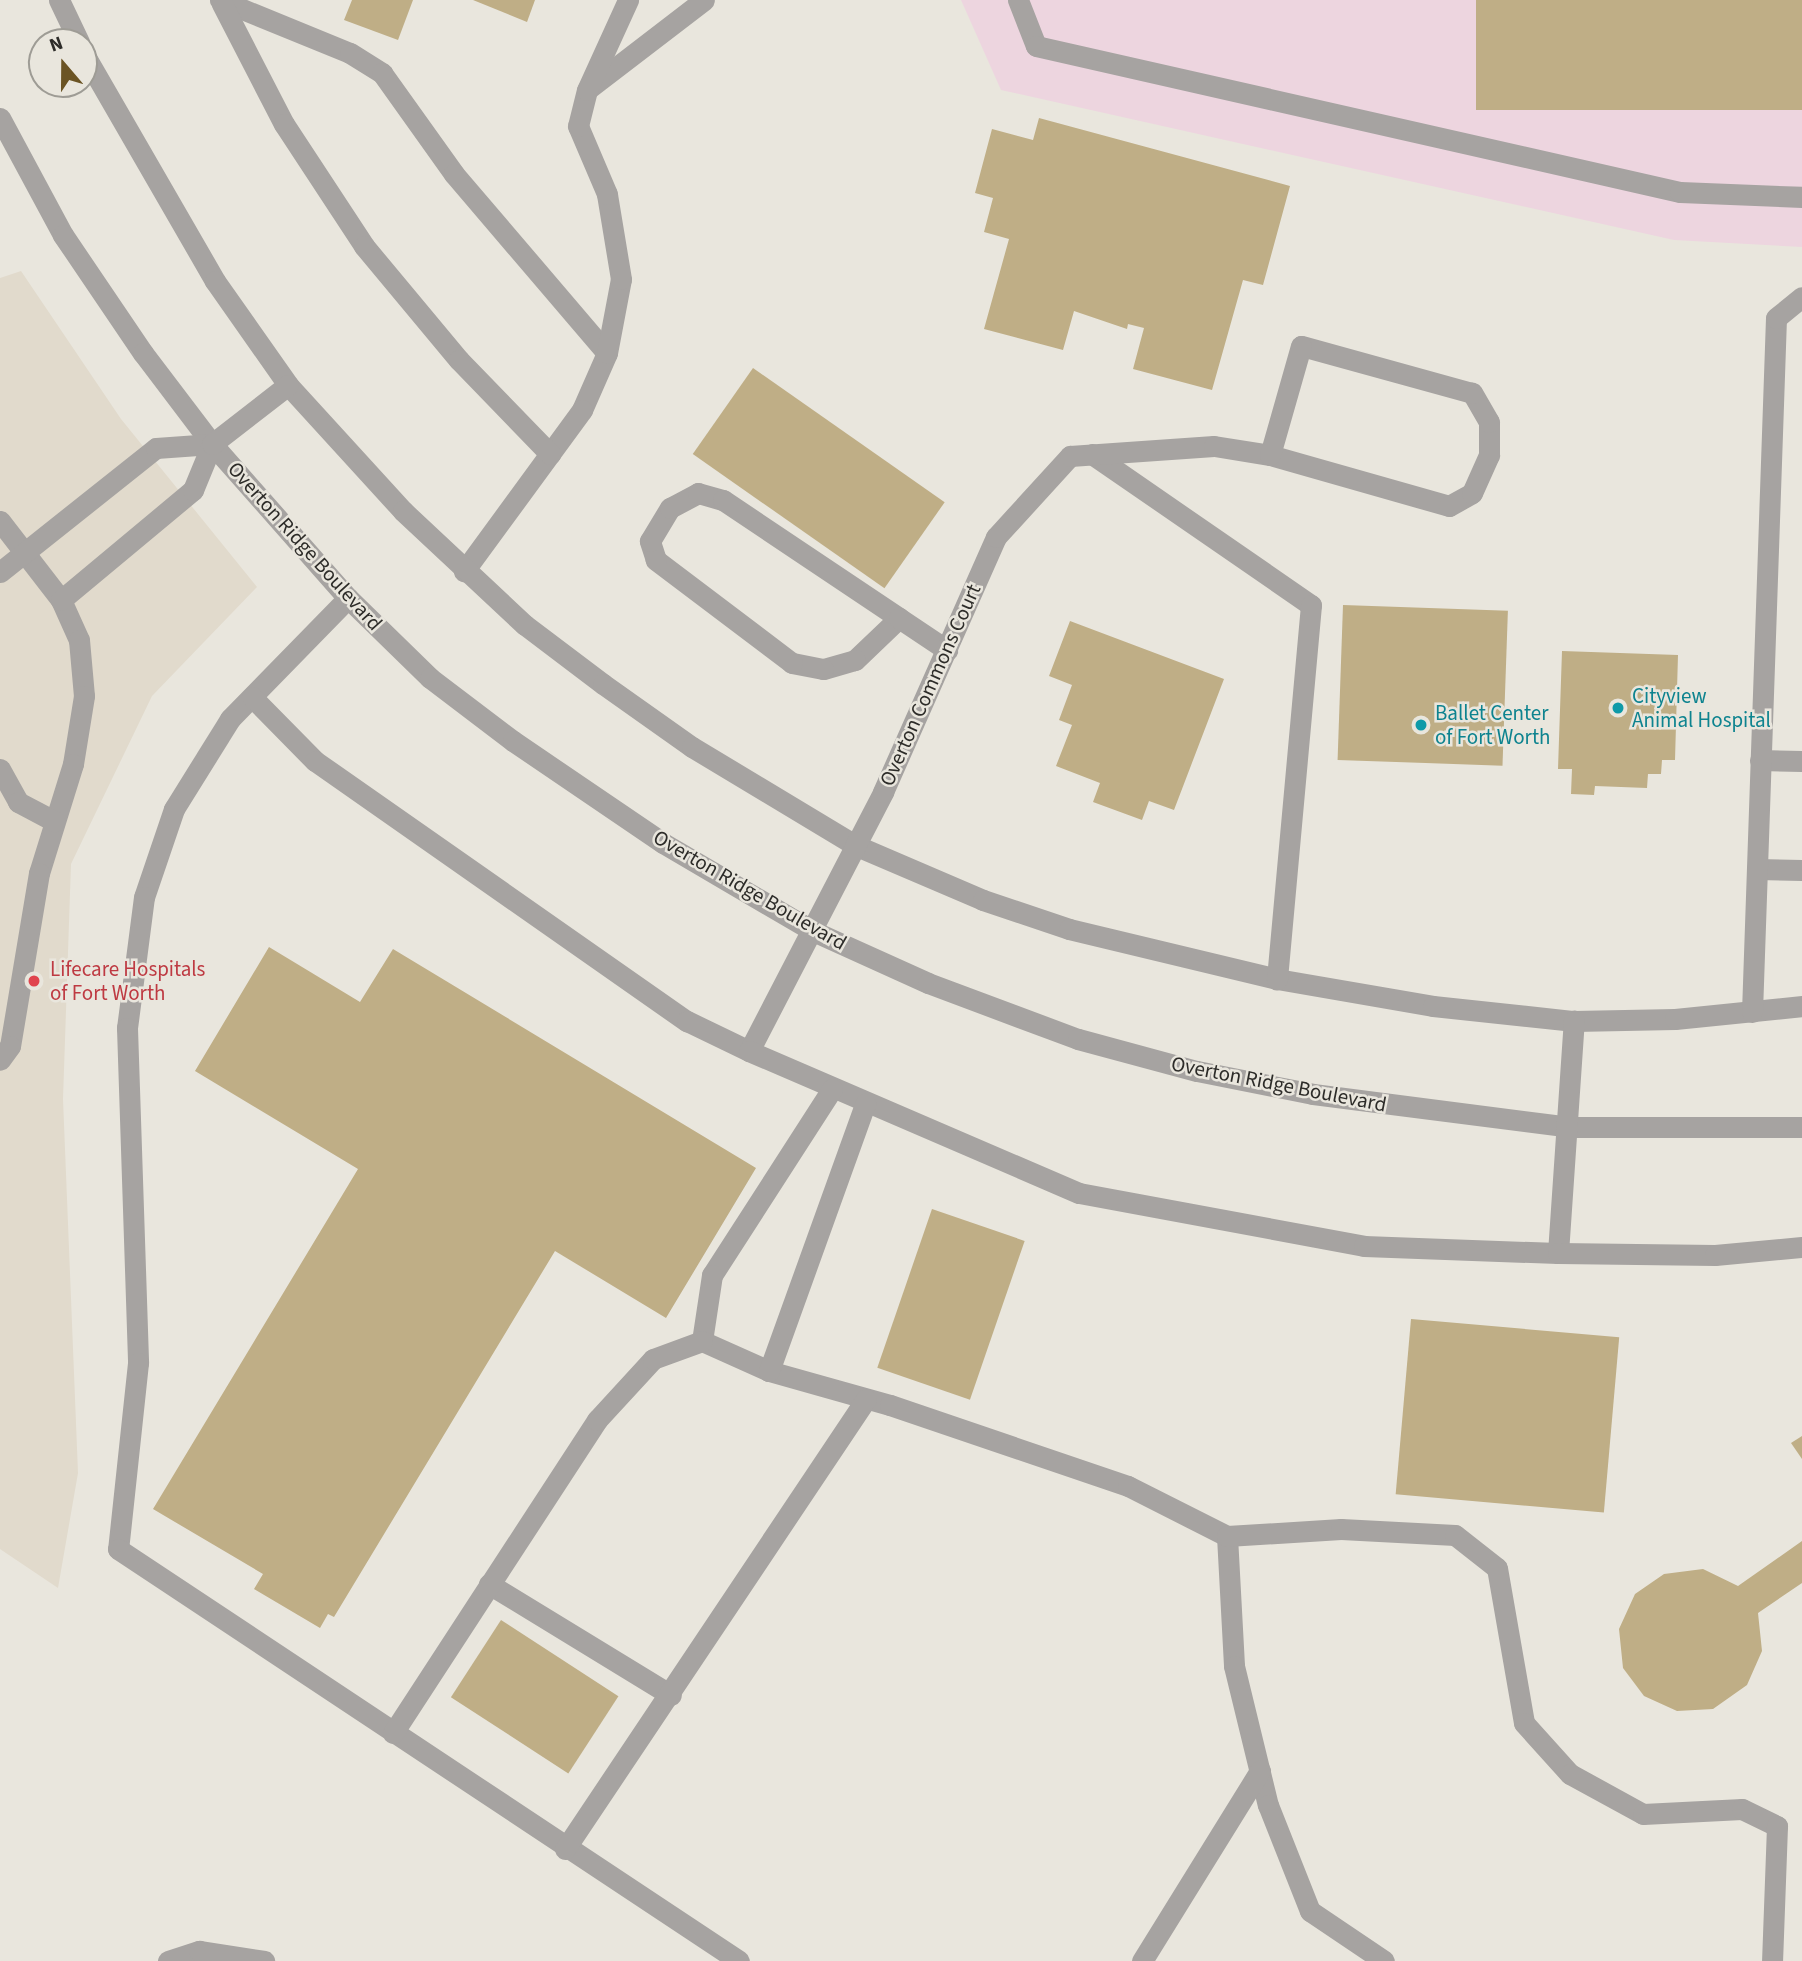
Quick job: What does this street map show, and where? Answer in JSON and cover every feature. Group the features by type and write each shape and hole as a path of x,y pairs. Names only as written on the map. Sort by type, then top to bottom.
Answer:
{"street":[{"path":"59,0 72,28"},
{"path":"464,570 582,410 607,352 621,279 607,194 578,126 587,90 628,0"},
{"path":"587,90 704,0"},
{"path":"1018,0 1036,46 1680,192 1802,197"},
{"path":"221,2 350,53 382,73 454,174 607,352"},
{"path":"221,2 284,124 364,246 459,360 550,454"},
{"path":"98,79 164,198 288,385 464,570 524,625 681,739 857,846 982,900 1069,929 1277,979 1433,1006 1574,1021 1752,1012 1802,1006"},
{"name":"Overton Ridge Boulevard","path":"0,118 63,235 212,443 348,598 430,678 513,741 663,843 813,931 928,983 1078,1039 1196,1072 1313,1094 1570,1127 1802,1127"},
{"path":"1752,1012 1776,318 1802,297"},
{"path":"1092,454 1214,446 1270,455 1449,506 1472,492 1489,454 1489,422 1472,393 1301,346 1270,455"},
{"path":"61,600 193,490 212,443 288,385"},
{"path":"0,572 25,548 156,448 212,443"},
{"path":"1092,454 1311,605 1277,979"},
{"name":"Overton Commons Court","path":"749,1051 857,846 996,537 1070,456 1092,454"},
{"path":"899,618 855,660 823,669 792,663 656,560 650,541 670,508 698,493 723,500 947,650"},
{"path":"0,521 25,548 61,600 79,640 84,696 73,764 39,873 10,1046 0,1060"},
{"path":"348,598 230,719 174,809 144,897 127,1028 138,1363 118,1549 565,1849 739,1961"},
{"path":"252,696 315,761 687,1021 866,1104 1079,1194 1364,1246 1714,1255 1802,1247"},
{"path":"1760,760 1802,761"},
{"path":"0,769 18,802 54,821"},
{"path":"1757,869 1802,870"},
{"path":"1558,1253 1570,1127 1574,1021"},
{"path":"702,1341 712,1275 832,1088"},
{"path":"769,1371 866,1104"},
{"path":"393,1733 597,1420 653,1359 702,1341 769,1371 866,1399 1128,1486 1227,1536 1341,1529 1455,1535 1497,1568 1524,1723 1570,1774 1643,1814 1742,1809 1777,1826 1772,1961"},
{"path":"565,1849 671,1695 866,1399"},
{"path":"1227,1536 1234,1666 1260,1771 1310,1911 1384,1961"},
{"path":"489,1584 671,1695"},
{"path":"1142,1961 1260,1771"},
{"path":"168,1961 199,1951 264,1961"}],"shaded area":[{"path":"961,0 1802,0 1802,247 1674,240 1001,90"},
{"name":"Lifecare Hospitals of Fort Worth","path":"21,271 121,419 257,587 152,696 71,864 63,1099 78,1473 58,1588 0,1549 0,278"}],"building":[{"path":"352,0 413,0 398,40 344,20"},
{"path":"473,0 535,0 527,22"},
{"path":"1476,0 1802,0 1802,110 1476,110"},
{"path":"1039,118 1290,186 1263,285 1243,280 1212,390 1133,369 1144,328 1128,324 1127,329 1074,311 1063,350 984,329 1009,239 984,232 993,198 975,193 992,129 1033,140"},
{"path":"753,368 945,502 884,588 693,454"},
{"path":"1343,605 1508,611 1502,766 1338,760"},
{"path":"1070,621 1224,679 1174,810 1149,801 1142,820 1093,802 1100,783 1056,766 1072,725 1059,720 1072,685 1049,676"},
{"name":"Cityview Animal Hospital","path":"1562,651 1678,655 1675,760 1662,760 1661,774 1648,774 1647,788 1595,786 1594,795 1571,794 1572,769 1558,769"},
{"path":"269,947 360,1002 393,949 756,1168 666,1318 555,1251 334,1617 328,1614 320,1628 254,1589 263,1574 153,1509 358,1169 195,1071"},
{"path":"932,1209 1025,1241 970,1400 877,1368"},
{"path":"1411,1319 1619,1337 1604,1513 1396,1494"},
{"path":"1802,1436 1802,1459 1791,1443"},
{"path":"1802,1541 1802,1583 1758,1613 1762,1651 1747,1685 1713,1709 1677,1711 1644,1696 1623,1668 1619,1629 1635,1594 1664,1574 1703,1569 1738,1586"},
{"path":"501,1620 618,1696 568,1773 451,1697"}],"place":[{"name":"Cityview Animal Hospital","path":"1618,708"},
{"name":"Ballet Center of Fort Worth","path":"1421,725"},
{"name":"Lifecare Hospitals of Fort Worth","path":"34,981"}]}
